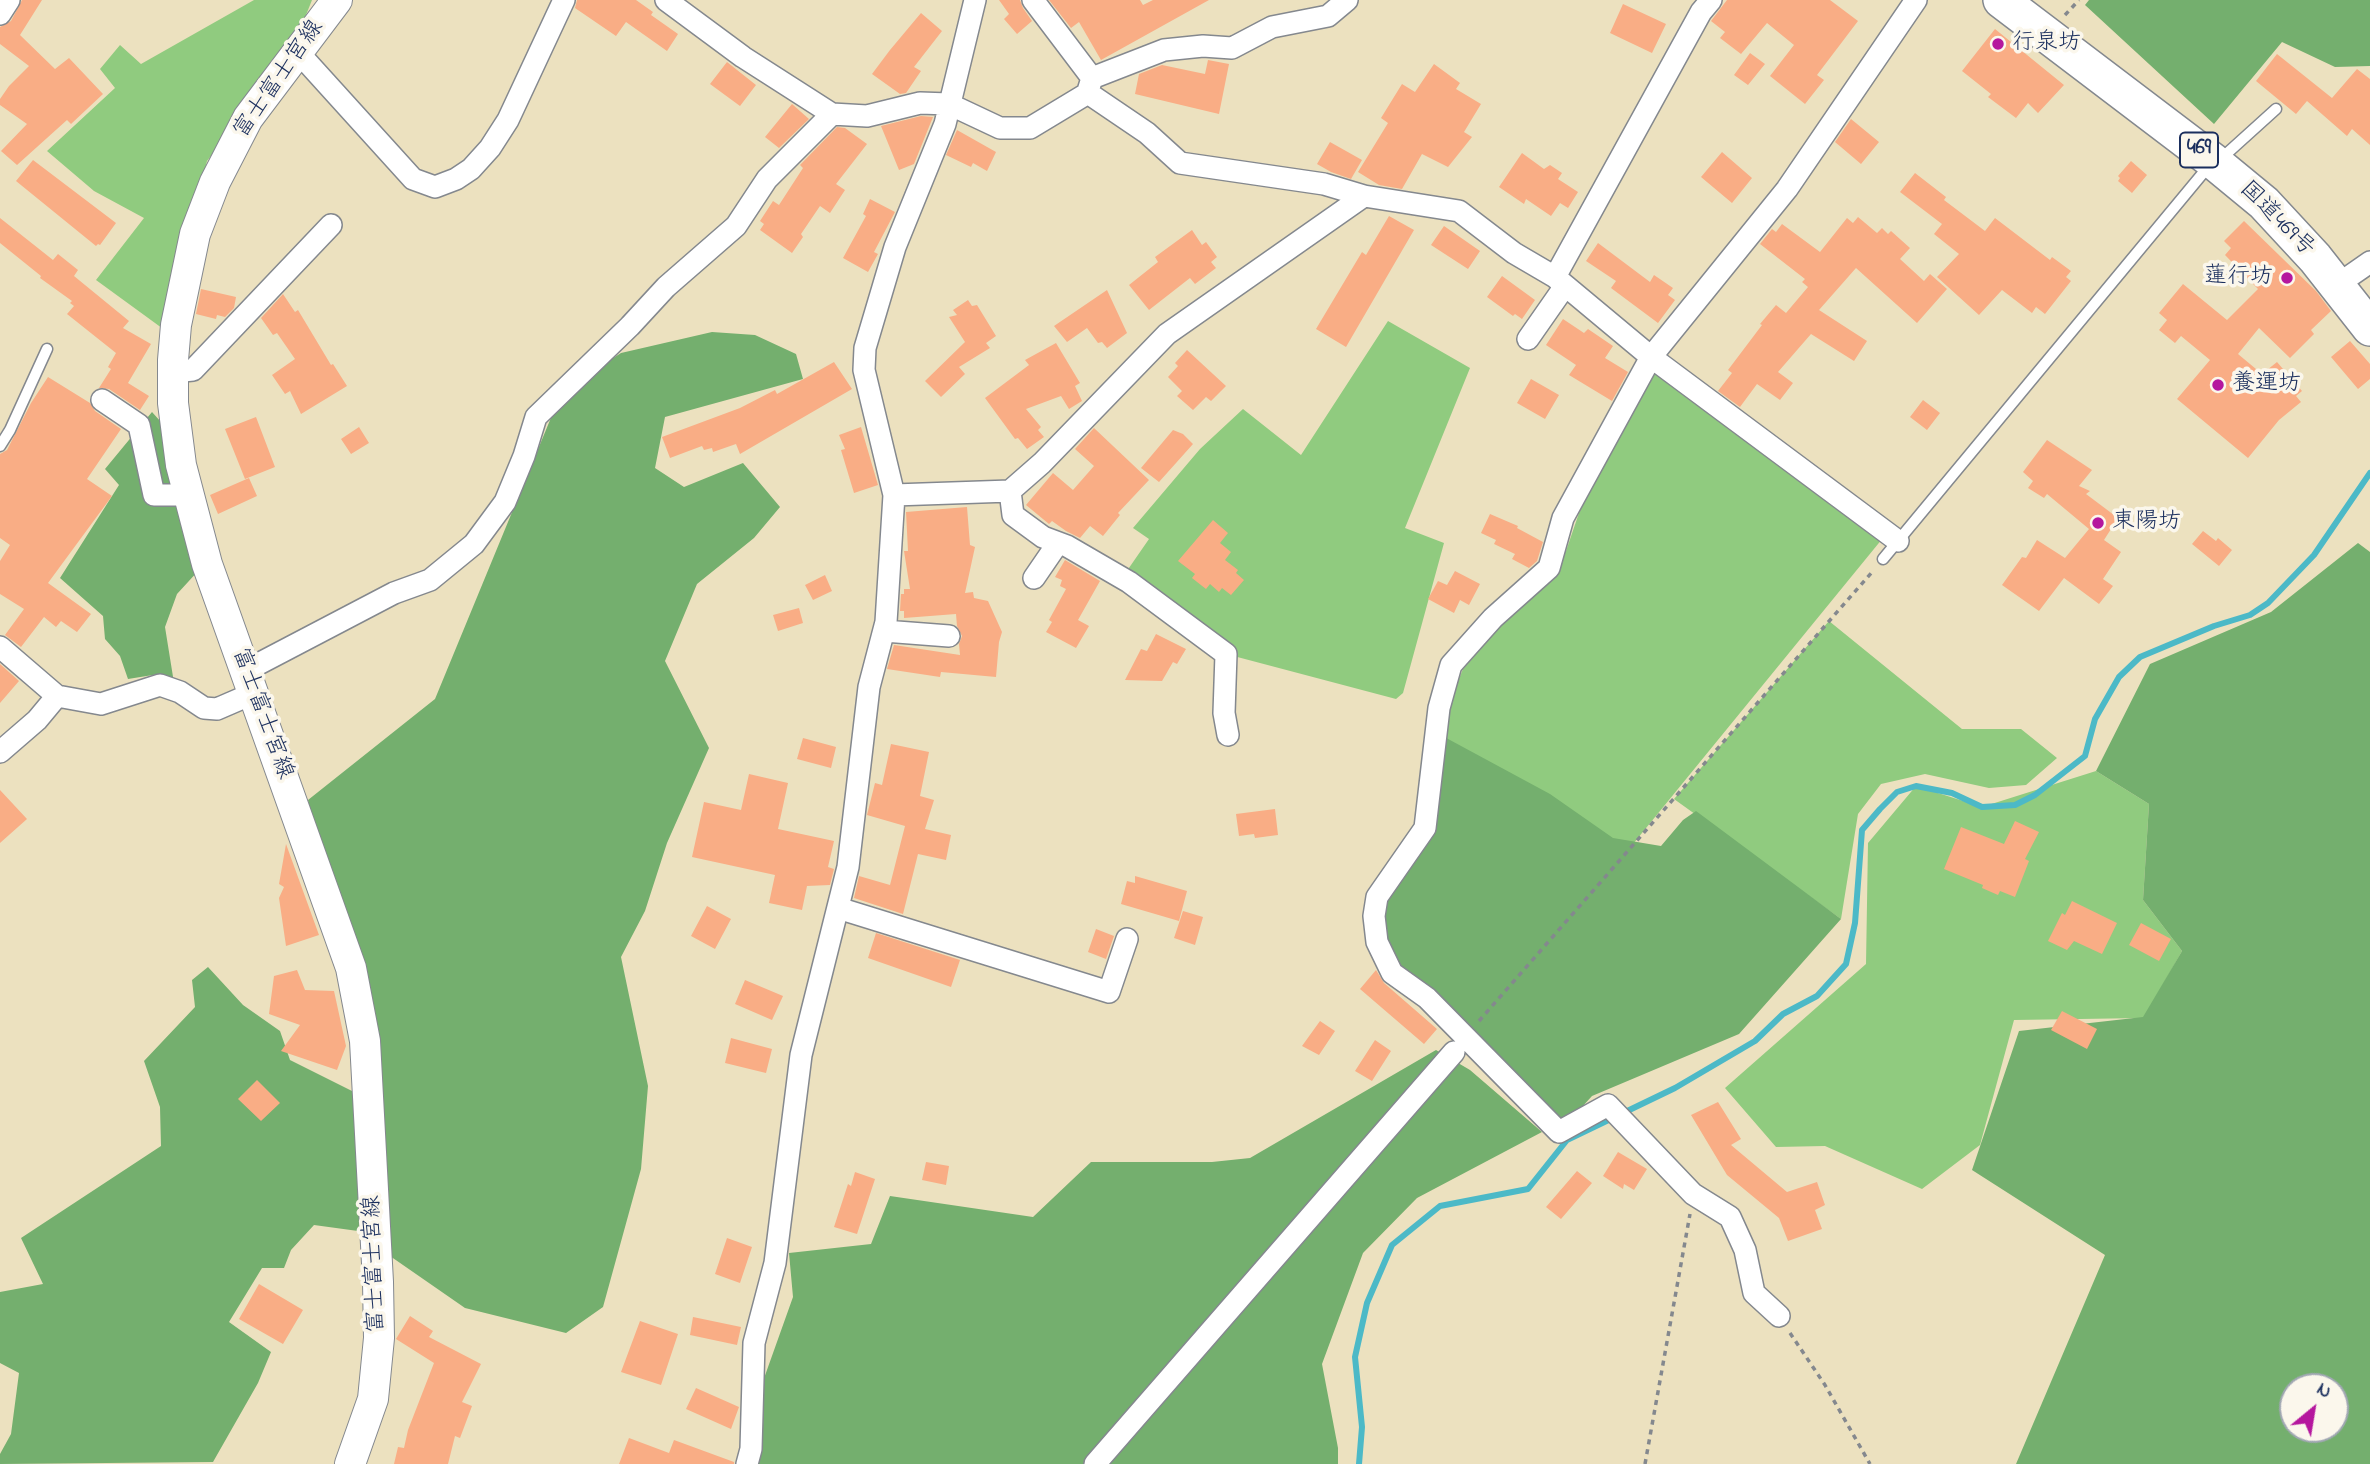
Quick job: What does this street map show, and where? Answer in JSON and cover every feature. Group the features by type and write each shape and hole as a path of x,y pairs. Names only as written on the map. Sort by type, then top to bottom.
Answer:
{"highway":[{"name":"国道469号","path":"2001,0 2213,161 2264,204 2291,230 2370,328"}],"main road":[{"name":"富士富士宮線","path":"337,0 248,118 215,182 195,234 176,325 173,403 181,465 207,564 351,968 365,1041 379,1338 373,1399 350,1464"}],"street":[{"path":"0,14 9,0"},
{"path":"297,51 413,179 435,187 456,179 471,169 490,148 508,120 564,0"},
{"path":"666,0 743,57 832,114 867,116 920,103 950,104 1000,128 1030,128 1090,85 1164,51 1203,46 1232,48 1272,27 1328,16 1347,0"},
{"path":"747,1464 751,1449 754,1343 775,1263 801,1055 848,867 869,687 884,631 894,495 864,370 865,348 895,247 946,124 975,0"},
{"path":"1033,0 1090,85 1180,163 1324,184 1364,197 1459,211 1514,253 1560,282 1651,357 1898,541"},
{"path":"1528,340 1701,12 1711,0"},
{"path":"1779,1316 1754,1293 1745,1250 1730,1217 1693,1194 1608,1105 1559,1132 1489,1063 1460,1044 1427,998 1392,973 1377,942 1373,920 1377,897 1425,828 1439,708 1451,665 1493,618 1549,568 1563,519 1651,357 1787,189 1916,0"},
{"path":"0,647 57,696 101,704 160,685 180,692 204,708 217,709 250,682 394,593 430,580 474,544 505,502 536,417 630,326 666,287 736,226 767,179 832,114"},
{"path":"894,495 1010,492 1042,463 1167,334 1364,197"},
{"path":"173,372 192,370 331,225"},
{"path":"2337,285 2370,262"},
{"path":"102,400 139,425 154,495 188,495"},
{"path":"1010,492 1013,515 1043,537 1129,582 1226,654 1224,713 1228,735"},
{"path":"1034,578 1058,543"},
{"path":"884,631 949,636"},
{"path":"0,752 37,720 57,696"},
{"path":"838,908 1109,992 1127,939"},
{"path":"1095,1464 1460,1044"}],"lane":[{"path":"1883,559 2213,161 2224,156 2276,108"},
{"path":"0,446 47,349"}],"path":[{"path":"1460,1044 1883,559"},
{"path":"1645,1464 1693,1194"},
{"path":"1779,1316 1825,1385 1870,1464"}],"green space":[{"path":"254,0 312,0 292,50 207,161 166,331 96,280 144,218 94,191 47,151 115,88 100,69 120,45 141,64"},
{"path":"2089,0 2370,0 2370,66 2335,67 2282,42 2214,124 2085,5"},
{"path":"1388,321 1470,368 1405,528 1444,543 1403,693 1396,699 1226,654 1122,578 1149,539 1133,528 1200,449 1243,409 1301,455"},
{"path":"712,332 755,335 796,354 803,379 665,417 655,468 684,487 743,463 780,507 754,538 697,584 665,661 709,748 667,843 645,911 621,957 648,1086 641,1169 603,1307 566,1333 465,1308 390,1256 308,800 435,699 562,391 621,353"},
{"path":"1651,357 1887,533 1624,855 1437,733 1463,669 1566,551 1579,513"},
{"path":"152,412 161,422 199,570 177,594 165,627 174,683 159,674 128,679 120,656 105,639 103,616 60,578 119,485 105,469"},
{"path":"2358,543 2370,552 2370,1464 2016,1464 2105,1255 1972,1170 2019,1031 2143,1017 2182,951 2143,900 2149,804 2096,771 2150,664 2271,612"},
{"path":"1829,621 1962,729 2021,729 2057,758 2026,785 1989,788 1925,774 1881,784 1858,814 1841,919 1674,799"},
{"path":"1437,733 1550,794 1613,838 1661,846 1683,820 1696,811 1841,919 1739,1034 1592,1096 1559,1132 1386,962 1380,903 1428,840"},
{"path":"2096,771 2149,804 2143,900 2182,951 2144,1018 2014,1020 1980,1145 1922,1189 1825,1146 1776,1147 1725,1088 1866,964 1868,843 1916,786 1982,807"},
{"path":"208,967 243,1005 280,1031 290,1060 354,1092 374,1205 358,1231 314,1225 291,1250 284,1268 262,1268 229,1322 271,1352 258,1383 213,1462 0,1464 0,1454 11,1434 19,1373 0,1363 0,1292 43,1284 21,1238 161,1146 160,1107 144,1061 195,1007 192,980"},
{"path":"1436,1050 1470,1070 1542,1132 1417,1198 1363,1253 1322,1364 1338,1448 1338,1464 737,1464 752,1412 793,1297 789,1253 871,1244 890,1196 1033,1217 1091,1162 1212,1162 1250,1158"}],"building":[{"path":"22,0 42,0 20,35 55,69 69,58 103,94 71,124 67,120 17,165 1,151 27,124 0,105 0,99 29,66 0,44 0,27 11,21"},
{"path":"577,0 636,0 653,12 651,15 678,34 667,51 626,22 616,36 575,8"},
{"path":"999,0 1020,0 1032,21 1017,34 1004,19 1009,14"},
{"path":"1049,0 1140,0 1143,5 1153,0 1209,0 1101,60 1079,22 1071,28"},
{"path":"1727,0 1830,0 1858,21 1817,75 1824,80 1805,104 1770,76 1794,45 1767,23 1741,54 1720,38 1725,32 1711,21"},
{"path":"1623,4 1666,24 1652,53 1610,33"},
{"path":"921,13 942,31 914,67 921,71 906,93 900,94 872,74"},
{"path":"1995,29 2064,85 2038,113 2028,103 2016,118 1988,97 1991,94 1962,71"},
{"path":"1750,53 1765,64 1748,85 1734,75"},
{"path":"2277,54 2332,98 2357,69 2370,79 2370,145 2352,129 2347,136 2307,101 2296,114 2256,81"},
{"path":"1208,60 1229,64 1219,114 1135,94 1139,74 1162,65 1205,74"},
{"path":"727,62 756,85 740,106 710,84"},
{"path":"1434,64 1460,83 1456,89 1481,104 1464,132 1472,137 1448,167 1422,154 1402,189 1379,185 1358,172 1388,123 1381,118 1402,84 1415,92"},
{"path":"792,104 809,119 779,148 765,137"},
{"path":"921,116 933,117 914,164 899,170 881,126"},
{"path":"1851,119 1879,142 1861,164 1835,142"},
{"path":"837,127 845,128 867,144 836,184 845,190 830,213 820,206 792,253 760,230 764,224 760,221 773,201 779,205 803,168 800,165"},
{"path":"957,130 996,152 987,171 973,163 971,167 946,155"},
{"path":"1330,142 1362,160 1351,179 1317,164"},
{"path":"1722,152 1752,178 1732,203 1701,177"},
{"path":"1522,153 1544,169 1550,165 1562,173 1558,179 1578,192 1568,208 1560,203 1551,216 1526,199 1524,204 1499,187"},
{"path":"33,160 116,223 100,245 96,246 16,181"},
{"path":"2131,161 2147,175 2132,193 2118,181 2118,176"},
{"path":"1915,173 1946,197 1944,200 1985,231 1995,218 2050,260 2052,257 2071,271 2066,277 2071,281 2045,314 2036,307 2032,313 2002,290 1979,315 1937,277 1959,254 1934,234 1942,224 1900,192"},
{"path":"870,199 895,212 874,252 878,254 868,272 843,258 866,216 863,214"},
{"path":"1389,216 1414,230 1346,347 1316,329 1362,252 1366,255"},
{"path":"1858,217 1877,233 1882,228 1888,234 1891,231 1910,248 1900,259 1924,281 1930,274 1947,289 1917,323 1856,268 1819,310 1867,341 1854,361 1811,334 1778,372 1793,383 1780,400 1757,384 1740,407 1718,391 1732,373 1728,370 1776,305 1786,313 1808,287 1802,282 1805,279 1760,244 1772,229 1776,232 1782,224 1820,252 1847,218 1853,223"},
{"path":"0,218 53,260 58,254 78,270 74,276 129,321 123,328 151,344 128,383 149,396 140,410 109,389 99,388 111,369 108,367 116,353 67,314 74,306 70,303 72,301 40,278 41,276 0,243"},
{"path":"2244,221 2316,291 2331,311 2311,330 2314,334 2290,358 2259,328 2238,354 2262,374 2277,362 2302,391 2296,396 2301,402 2279,420 2248,458 2177,399 2210,360 2181,336 2175,343 2159,330 2167,320 2159,313 2183,284 2227,320 2258,289 2225,255 2231,248 2224,241"},
{"path":"1444,226 1480,251 1468,269 1431,245"},
{"path":"1192,230 1202,245 1206,242 1217,257 1211,262 1216,268 1195,284 1190,278 1149,310 1129,285 1158,262 1155,257"},
{"path":"1598,243 1650,282 1654,275 1673,288 1668,295 1675,300 1658,323 1611,288 1616,281 1586,261"},
{"path":"1502,276 1535,300 1522,319 1515,314 1513,316 1487,297"},
{"path":"201,289 236,297 234,308 225,317 217,315 216,319 196,314"},
{"path":"1107,290 1127,333 1107,348 1102,342 1098,343 1087,328 1067,342 1054,326"},
{"path":"283,294 295,312 298,310 347,386 301,414 290,391 285,394 272,375 295,359 277,333 273,335 261,318"},
{"path":"968,300 972,306 977,305 996,336 986,343 990,348 959,367 965,374 941,397 925,381 965,342 949,317 957,315 953,310"},
{"path":"1563,319 1584,333 1588,329 1613,346 1605,358 1628,372 1612,401 1569,375 1576,365 1546,345"},
{"path":"2350,341 2370,364 2370,379 2358,389 2331,357"},
{"path":"1056,343 1080,383 1075,386 1082,401 1069,409 1061,396 1026,409 1041,427 1038,430 1044,437 1027,449 1018,438 1015,439 985,398 1029,365 1025,360"},
{"path":"1187,350 1226,386 1211,401 1206,397 1193,410 1177,396 1182,391 1168,377 1178,366 1175,363"},
{"path":"834,362 852,389 740,454 736,444 713,452 712,448 704,450 702,446 670,458 662,437 740,408 775,390 777,394"},
{"path":"48,377 90,403 95,411 121,429 87,479 112,496 48,583 91,614 77,632 61,621 56,627 44,617 21,647 5,635 24,609 0,594 0,561 10,545 0,538 0,454 7,450"},
{"path":"1531,379 1559,395 1545,419 1517,403"},
{"path":"1923,400 1940,413 1927,430 1910,417"},
{"path":"256,417 275,467 245,479 225,429"},
{"path":"359,427 369,443 351,454 341,439"},
{"path":"861,427 878,485 854,493 841,450 845,449 839,435"},
{"path":"1094,428 1149,480 1118,513 1120,515 1103,536 1090,526 1080,538 1052,521 1049,524 1026,505 1053,473 1073,490 1094,466 1075,449"},
{"path":"1173,430 1183,434 1193,444 1159,482 1141,468"},
{"name":"東陽坊","path":"2047,440 2092,470 2079,486 2090,491 2086,494 2118,518 2104,540 2121,552 2103,579 2113,586 2099,604 2064,578 2039,611 2002,585 2022,557 2026,558 2037,540 2065,558 2089,529 2047,494 2044,498 2028,488 2033,481 2023,472"},
{"path":"249,478 257,496 218,514 210,495"},
{"path":"967,507 970,545 975,547 965,593 973,592 974,598 988,601 1002,632 996,677 941,672 940,677 887,669 894,645 960,655 959,644 962,636 957,626 956,614 904,618 904,611 900,611 901,594 904,594 904,589 910,589 904,551 908,551 906,512"},
{"path":"1490,514 1518,526 1517,528 1543,542 1537,561 1529,568 1512,559 1515,554 1494,544 1496,540 1481,533"},
{"path":"1213,520 1228,533 1220,543 1231,552 1225,560 1238,570 1236,573 1244,580 1231,595 1222,588 1219,592 1210,584 1206,589 1192,578 1195,574 1178,561"},
{"path":"2203,531 2216,541 2218,538 2232,550 2219,566 2192,544"},
{"path":"1065,560 1100,581 1078,620 1089,626 1076,648 1046,632 1052,622 1049,620 1066,589 1060,586 1062,580 1055,577"},
{"path":"1455,571 1480,584 1469,605 1460,600 1454,613 1428,599 1438,581 1447,585"},
{"path":"825,575 832,591 813,600 805,585"},
{"path":"799,608 803,623 778,631 773,615"},
{"path":"1156,634 1186,649 1177,664 1173,662 1162,681 1125,680 1141,649 1147,651"},
{"path":"0,664 19,681 0,703"},
{"path":"803,738 836,747 831,768 797,759"},
{"path":"891,744 929,752 920,796 934,800 925,829 951,835 946,860 918,854 903,914 854,898 859,876 890,885 905,826 867,815 875,783 882,785"},
{"path":"749,774 788,783 778,829 834,841 828,867 834,869 830,885 807,886 802,910 769,903 775,875 692,857 704,802 741,810"},
{"path":"0,790 27,819 0,843"},
{"path":"1275,809 1278,835 1255,838 1254,834 1239,836 1236,814"},
{"path":"2015,821 2039,832 2025,859 2029,861 2015,897 2000,891 1998,895 1982,888 1983,885 1944,869 1961,827 2004,844"},
{"path":"286,844 319,935 286,946 279,898 284,887 279,884"},
{"path":"1135,876 1187,891 1179,921 1121,904 1127,881 1135,883"},
{"path":"2072,901 2117,923 2102,954 2074,941 2067,950 2048,941 2062,913 2065,915"},
{"path":"707,906 731,919 715,949 691,936"},
{"path":"1183,911 1203,917 1195,945 1174,938"},
{"path":"2141,923 2171,939 2159,961 2129,945"},
{"path":"1096,929 1114,936 1106,959 1088,952"},
{"path":"876,933 960,960 951,987 868,958"},
{"path":"297,970 305,990 334,991 346,1046 337,1070 281,1051 300,1025 269,1014 274,976"},
{"path":"1376,970 1384,983 1437,1029 1424,1044 1360,989"},
{"path":"745,980 783,996 772,1020 735,1004"},
{"path":"2062,1011 2097,1029 2087,1049 2051,1030"},
{"path":"1320,1021 1335,1031 1319,1055 1302,1046"},
{"path":"731,1038 772,1049 766,1073 725,1063"},
{"path":"1375,1040 1391,1051 1372,1081 1355,1071"},
{"path":"257,1080 280,1103 261,1121 238,1099"},
{"path":"1718,1102 1741,1139 1731,1145 1787,1192 1817,1182 1825,1205 1815,1210 1822,1229 1788,1241 1779,1218 1727,1175 1691,1115"},
{"path":"1618,1152 1647,1169 1634,1190 1624,1184 1623,1189 1603,1176"},
{"path":"926,1162 949,1166 946,1185 922,1180"},
{"path":"1577,1171 1592,1183 1561,1219 1546,1207"},
{"path":"855,1172 875,1179 857,1234 834,1227 848,1184 851,1186"},
{"path":"727,1238 752,1247 740,1283 715,1274"},
{"path":"259,1284 303,1310 283,1344 239,1319"},
{"path":"410,1316 433,1331 429,1337 481,1364 462,1402 472,1406 460,1438 455,1436 448,1464 394,1464 398,1447 404,1448 408,1430 434,1363 396,1339"},
{"path":"693,1317 741,1327 737,1345 690,1335"},
{"path":"640,1321 678,1334 661,1385 621,1372"},
{"path":"696,1388 739,1407 731,1429 686,1409"},
{"path":"629,1438 669,1453 674,1440 734,1464 619,1464"}],"waterway":[{"path":"1359,1464 1362,1427 1355,1357 1367,1303 1392,1245 1440,1206 1528,1189 1567,1140 1675,1088 1755,1041 1783,1014 1817,996 1846,964 1855,923 1862,830 1897,792 1916,786 1952,793 1982,807 2015,805 2035,795 2085,756 2095,719 2119,677 2140,657 2214,626 2250,615 2268,603 2314,555 2370,473"}],"place":[{"name":"行泉坊","path":"1998,44"},
{"name":"蓮行坊","path":"2287,278"},
{"name":"養運坊","path":"2218,385"},
{"name":"東陽坊","path":"2098,523"}]}
